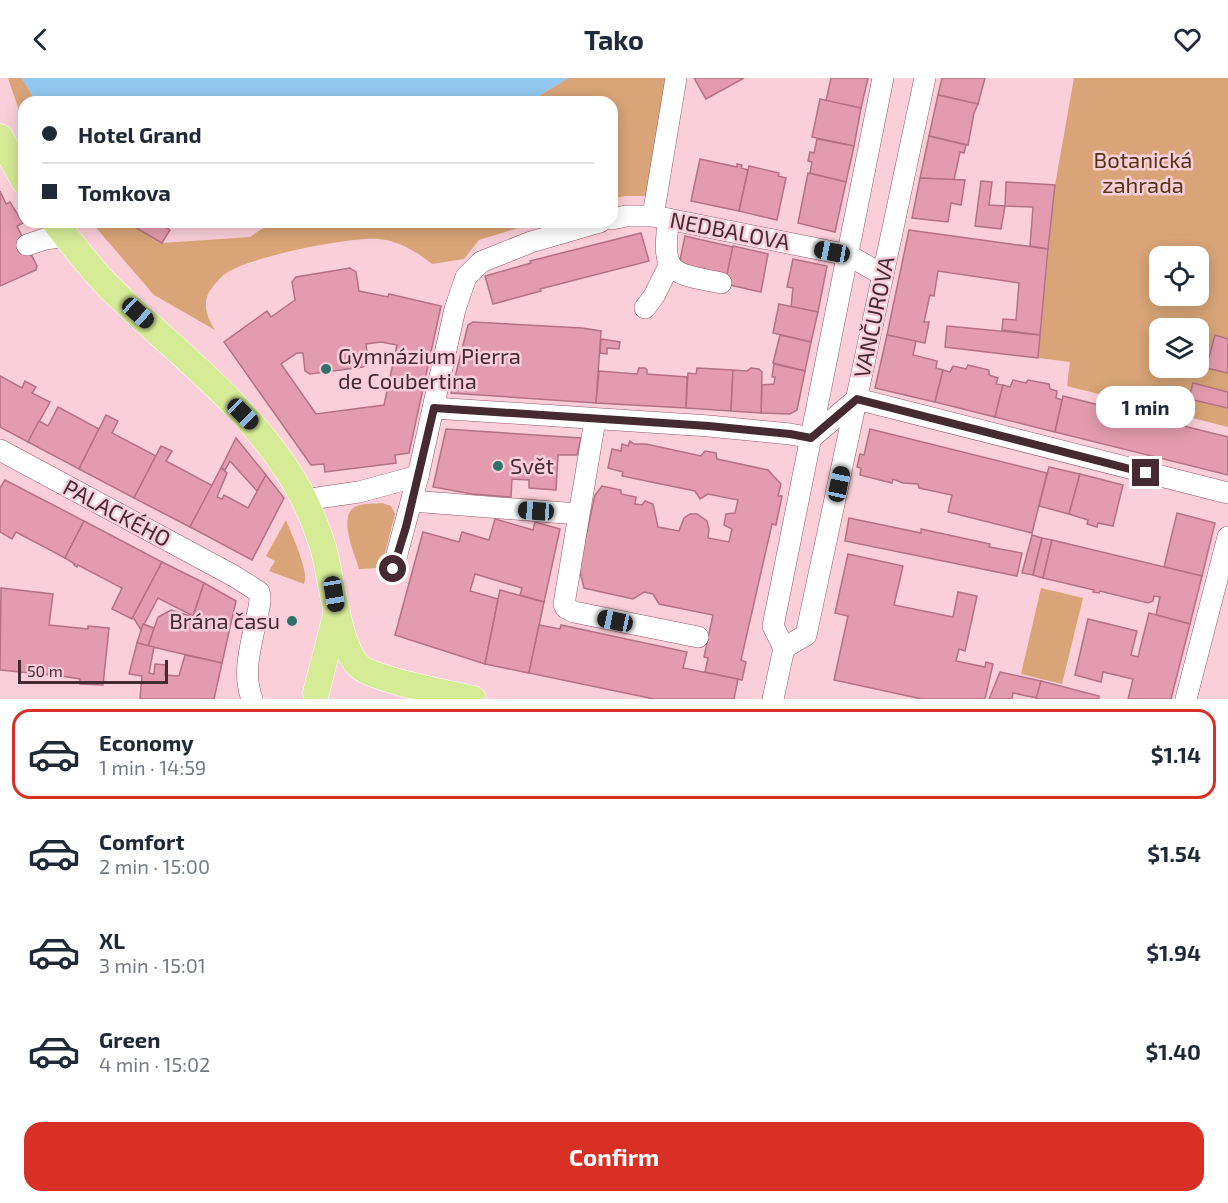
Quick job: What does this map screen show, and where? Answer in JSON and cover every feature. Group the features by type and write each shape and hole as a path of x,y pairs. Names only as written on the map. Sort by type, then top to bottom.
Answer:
{"main road":[{"path":"0,137 18,170"},
{"path":"60,229 109,287 181,352 258,429 293,480 304,500 323,548 337,611 353,659 360,667 385,678 473,699"},
{"path":"310,696 337,611"},
{"path":"310,696 360,667"}],"street":[{"path":"676,78 661,218 666,253 670,264 680,274 721,283"},
{"name":"VANČUROVA","path":"884,78 773,626 784,648 806,635 925,78"},
{"name":"NEDBALOVA","path":"618,218 661,218 848,255 883,275"},
{"path":"393,569 418,476 455,309 466,278 481,262 531,242 579,228"},
{"path":"27,245 45,239 60,229"},
{"path":"645,308 654,296 670,264"},
{"path":"434,408 709,426 811,438 857,399 1228,493"},
{"path":"596,420 563,599 566,608 574,612 698,637"},
{"name":"PALACKÉHO","path":"0,450 242,580 259,592 260,597 247,664 247,681 252,699"},
{"path":"304,500 359,492 418,476"},
{"path":"412,501 578,514"},
{"path":"1186,699 1228,537"},
{"path":"772,699 784,648"}],"green space":[{"path":"8,78 22,78 32,96 18,96 18,107"},
{"path":"568,78 669,78 649,196 618,198 618,96 539,96"},
{"name":"Botanická zahrada","path":"1074,78 1228,78 1228,427 1067,386 1070,362 1038,358 1055,185"},
{"path":"96,228 136,228 162,243 250,237 263,228 518,228 479,240 464,259 432,264 407,248 379,239 324,244 258,260 226,273 209,292 206,307 215,330 154,295"},
{"path":"382,503 391,506 395,514 381,568 359,569 351,545 347,525 348,517 351,510 357,506"},
{"path":"286,520 302,562 304,584 269,571 275,561 266,556"},
{"path":"1041,588 1083,598 1062,684 1021,674"}],"water":[{"path":"22,78 568,78 539,96 32,96"}],"building":[{"path":"694,78 744,78 706,99"},
{"path":"831,78 868,78 861,108 826,101"},
{"path":"942,78 985,78 978,104 938,95"},
{"path":"938,95 978,104 968,145 929,136"},
{"path":"820,99 861,108 854,146 812,137"},
{"path":"929,136 966,145 964,153 960,152 954,180 920,178"},
{"path":"817,139 854,146 846,182 810,173 812,162 808,161 810,152 814,153"},
{"path":"700,159 737,167 737,164 742,165 741,168 748,170 739,211 691,201"},
{"path":"749,166 779,173 778,176 786,178 777,220 739,211"},
{"path":"808,173 846,182 835,232 798,223"},
{"path":"920,178 965,180 961,205 951,203 948,222 912,218"},
{"path":"981,181 992,182 989,205 1005,206 1001,229 975,226"},
{"path":"1006,182 1055,185 1048,249 1030,246 1033,207 1005,206"},
{"path":"0,191 6,204 10,202 18,215 17,226 37,266 36,270 0,286"},
{"path":"136,228 167,228 170,230 162,243"},
{"path":"909,230 1048,249 1040,335 1002,330 1003,319 1016,320 1019,283 938,271 934,296 930,295 924,322 929,322 925,343 887,335"},
{"path":"641,233 649,261 540,289 541,291 493,304 485,276 531,263 530,261"},
{"path":"685,236 733,247 727,275 679,265"},
{"path":"733,246 768,254 761,292 725,284"},
{"path":"793,259 827,266 818,312 791,307 793,288 787,287"},
{"name":"Gymnázium Pierra de Coubertina","path":"350,268 356,272 359,291 388,297 389,294 441,306 409,453 395,455 396,463 325,472 324,464 311,465 224,342 267,311 271,317 295,300 292,282 296,277","holes":["381,342 397,345 384,405 316,414 281,364 297,353 303,353 305,371 310,374 363,367 368,360 366,344"]},
{"path":"779,304 818,312 811,342 773,333"},
{"path":"473,322 601,331 596,403 451,393 468,325"},
{"path":"947,326 1040,335 1038,358 945,347"},
{"path":"780,335 811,342 805,371 773,363"},
{"path":"887,335 916,341 913,355 937,361 936,368 943,370 935,402 875,388"},
{"path":"1215,335 1228,339 1228,373 1209,369 1209,357"},
{"path":"601,339 620,342 619,349 607,348 607,354 600,353"},
{"path":"774,364 805,371 797,410 790,414 761,413 762,385 774,384 775,377 772,377"},
{"path":"968,365 989,370 989,375 998,378 996,384 1003,385 995,417 935,402 943,370 950,372 953,366 966,369"},
{"path":"639,368 645,368 647,374 687,377 686,408 596,403 599,371 637,374"},
{"path":"697,368 733,370 731,411 686,408 688,373 696,374"},
{"path":"751,368 762,372 761,413 731,411 733,370 747,371"},
{"path":"0,376 22,388 25,381 36,387 32,393 50,402 28,442 0,427"},
{"path":"1013,380 1049,384 1050,389 1057,391 1056,398 1062,400 1055,432 995,417 1003,385 1010,387"},
{"path":"1193,383 1228,392 1228,408 1189,399"},
{"path":"1063,396 1228,437 1228,475 1055,432"},
{"path":"58,407 99,429 79,469 28,442 39,421 48,426"},
{"path":"106,415 118,421 112,433 156,456 134,498 79,469"},
{"name":"Svět","path":"446,429 581,438 577,455 558,455 556,490 529,488 529,480 512,479 511,497 472,494 433,487"},
{"path":"870,429 1047,473 1032,533 948,512 952,495 919,488 918,484 903,483 893,479 892,483 860,475 861,468 857,467 860,454 864,455"},
{"path":"236,438 266,475 257,491 230,461 225,470 221,468"},
{"path":"630,441 634,444 646,444 701,456 705,451 716,453 717,459 768,470 781,484 778,496 782,496 776,525 772,524 741,660 746,662 742,680 705,672 708,658 704,657 713,615 659,604 653,594 644,592 633,599 584,588 579,568 595,495 602,486 621,490 621,494 636,497 635,504 642,505 645,501 653,504 658,527 679,531 684,518 690,514 697,514 707,521 708,538 729,542 732,529 724,525 726,514 735,513 738,500 708,494 700,499 695,491 622,476 623,472 608,468 612,449 621,451 622,444 628,446"},
{"path":"161,446 172,451 166,461 213,486 190,527 134,498"},
{"path":"1049,467 1080,474 1069,514 1039,506"},
{"path":"221,468 227,473 217,497 222,499 224,495 248,508 266,475 284,498 252,560 190,527"},
{"path":"1080,474 1123,485 1113,526 1098,523 1097,527 1087,524 1088,520 1069,514"},
{"path":"5,480 84,521 65,558 16,532 12,539 0,532 0,488"},
{"path":"1177,513 1215,523 1202,576 1164,567"},
{"path":"849,518 921,533 921,529 1022,553 1017,576 845,541"},
{"path":"495,519 533,530 535,522 560,529 544,602 520,595 522,588 475,574 470,591 498,599 485,664 395,635 423,532 459,542 462,532 489,540"},
{"path":"84,521 162,562 132,619 112,609 122,588 78,565 77,567 65,558"},
{"path":"1032,535 1042,538 1033,575 1022,573"},
{"path":"1042,538 1052,540 1043,578 1033,575"},
{"path":"1052,540 1202,576 1190,624 1156,615 1160,597 1154,596 1153,601 1148,603 1100,591 1099,593 1093,592 1094,590 1043,578"},
{"path":"848,554 903,566 894,605 953,617 958,592 977,596 965,651 959,649 956,661 985,667 986,662 993,664 985,699 922,699 834,680 848,616 835,613"},
{"path":"162,562 204,583 193,616 158,598 141,630 133,617"},
{"path":"204,583 236,601 222,663 148,646 158,617 171,610 193,617"},
{"path":"1,588 53,594 49,625 88,629 88,626 109,628 103,685 80,684 80,679 61,676 0,670"},
{"path":"500,590 544,602 529,673 485,664"},
{"path":"1149,613 1190,624 1171,699 1128,699 1133,679 1103,672 1101,682 1075,675 1088,619 1137,631 1131,655 1138,657"},
{"path":"143,624 154,628 148,646 137,643"},
{"path":"539,625 560,629 561,625 687,652 683,668 738,679 734,699 654,699 529,673"},
{"path":"137,643 154,647 149,673 154,674 155,664 166,665 165,675 179,676 185,655 222,663 214,699 140,699 142,676 129,674"},
{"path":"1000,672 1041,681 1037,698 1013,693 1012,699 989,699"},
{"path":"1041,681 1099,696 1099,699 1036,699"}],"place":[{"name":"Gymnázium Pierra de Coubertina","path":"326,369"},
{"name":"Svět","path":"498,466"},
{"name":"Brána času","path":"292,621"}],"route":[{"path":"393,569 406,527 434,408 709,426 811,438 857,399 1146,473"}]}
